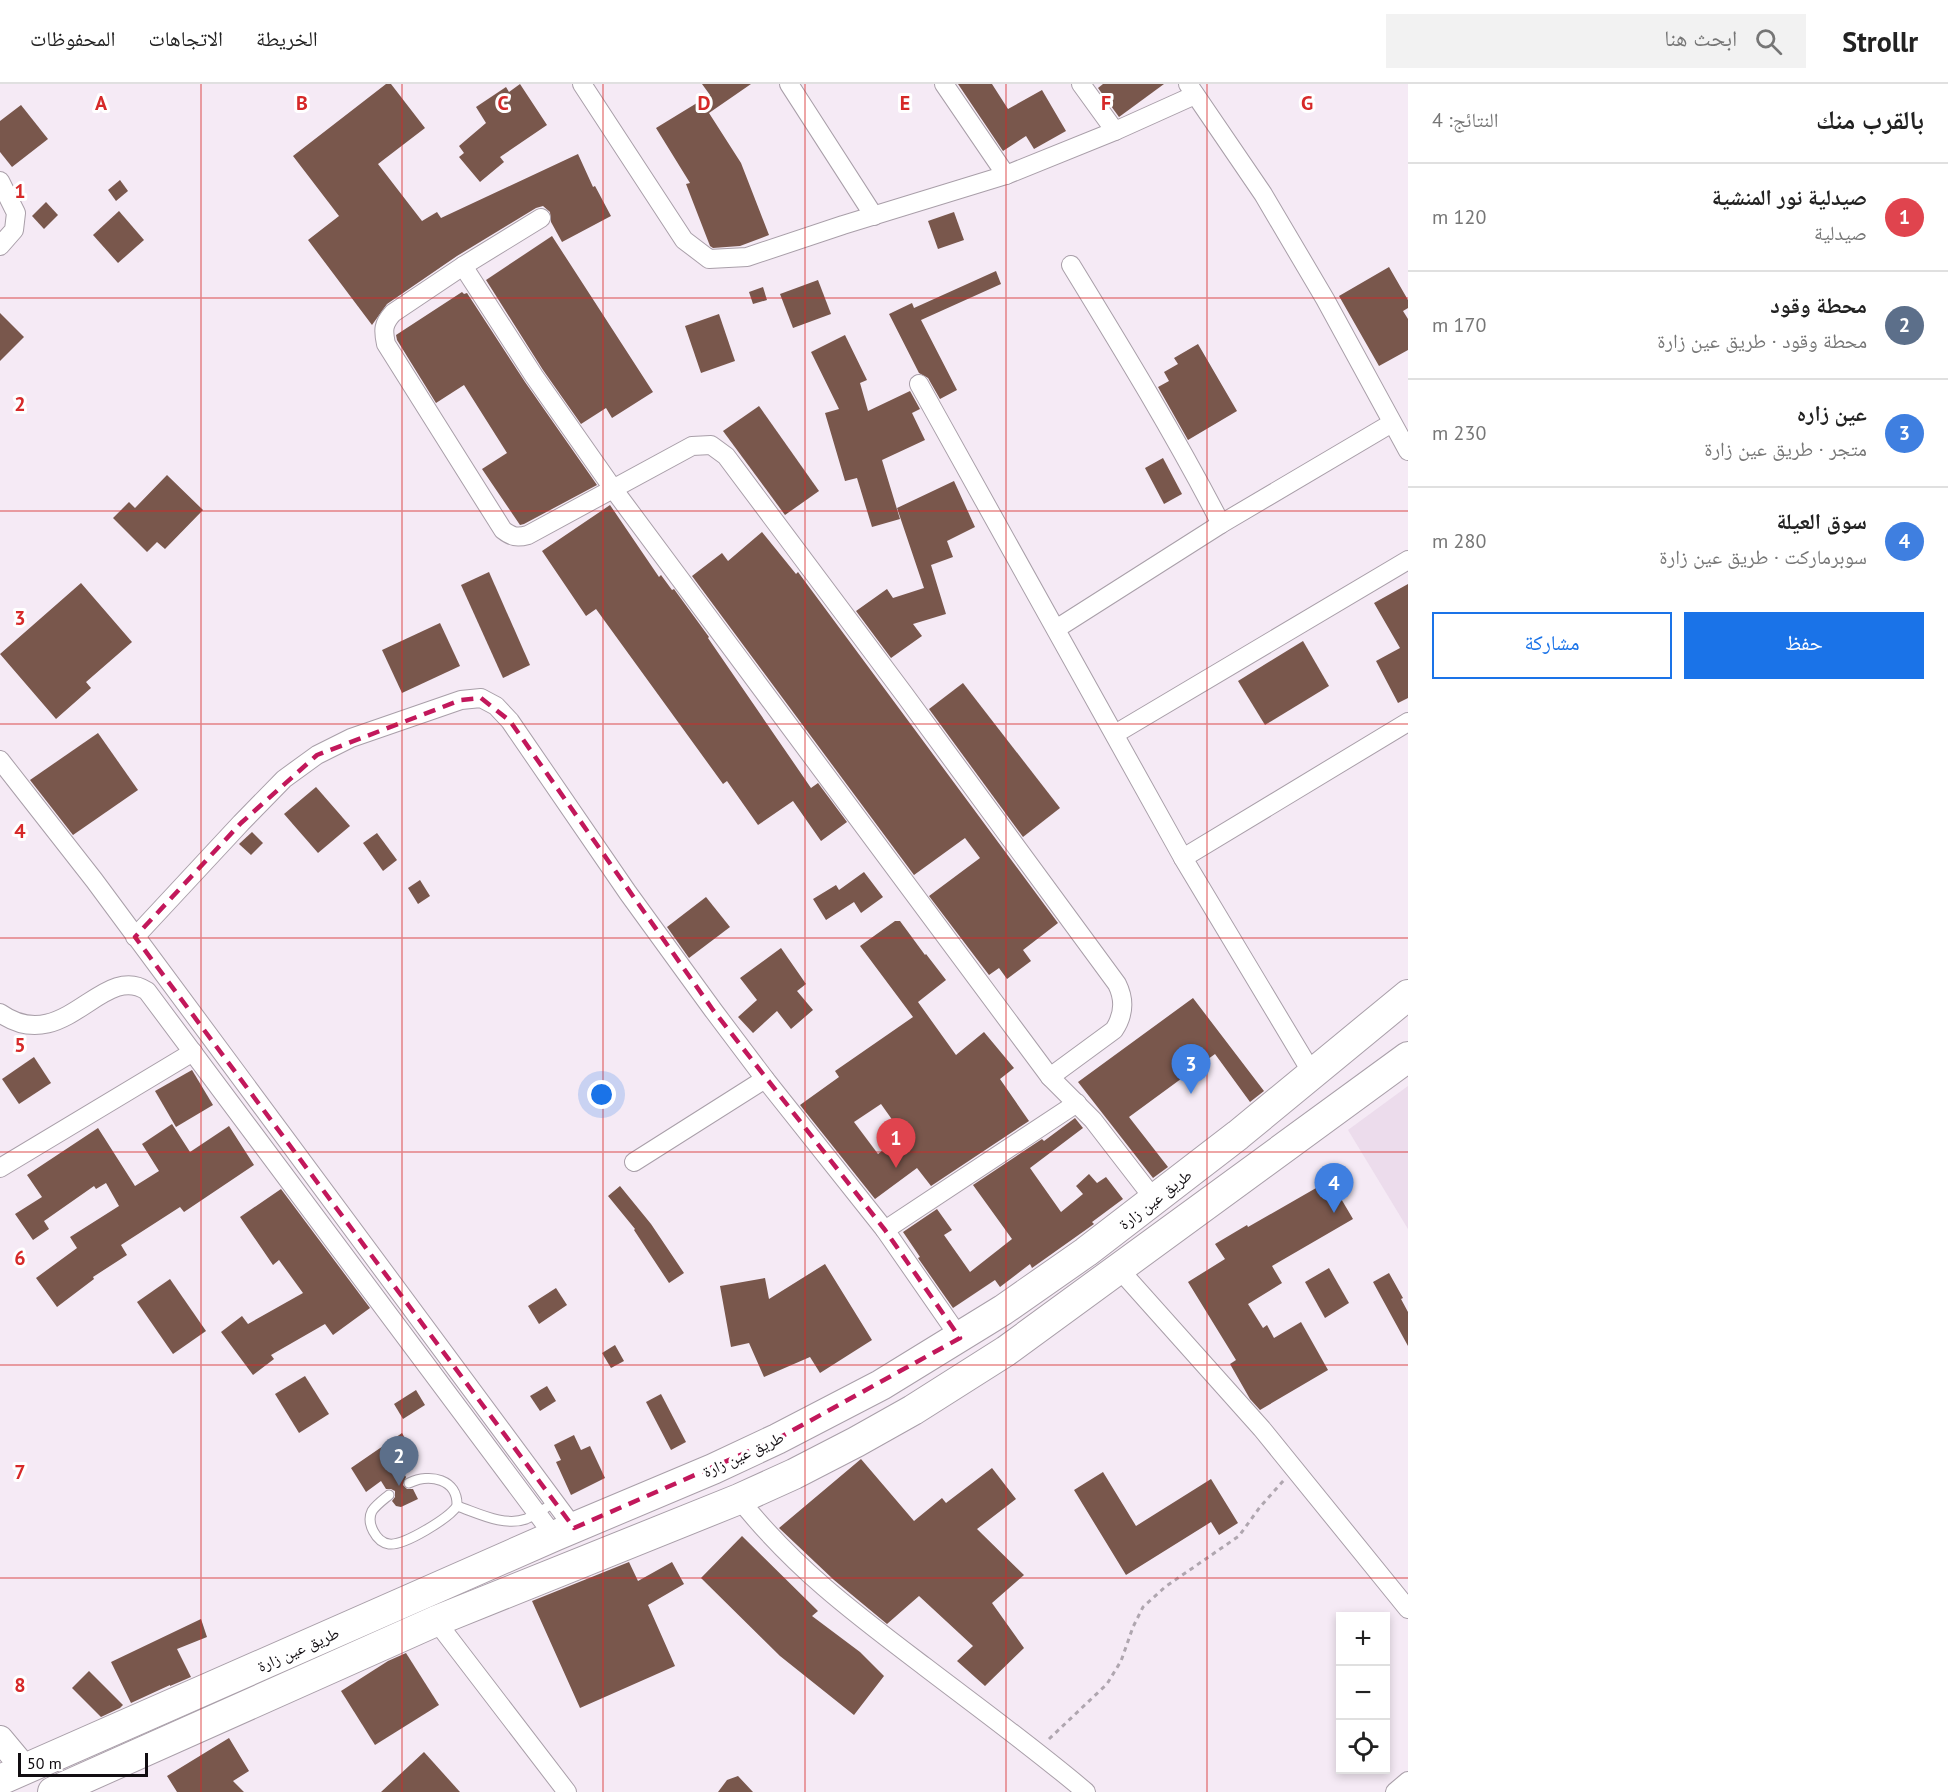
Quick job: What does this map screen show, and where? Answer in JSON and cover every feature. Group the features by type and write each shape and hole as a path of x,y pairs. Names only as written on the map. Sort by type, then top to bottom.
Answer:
{"main road":[{"name":"طريق عين زارة","path":"13,1774 555,1526 713,1469 871,1390 960,1338 1053,1276 1238,1135 1408,995"},
{"name":"طريق عين زارة","path":"72,1789 436,1621 740,1499 815,1463 923,1404 1006,1351 1408,1057"},
{"path":"0,1739 13,1774"}],"street":[{"path":"582,84 684,240 709,259 747,257 1006,175 1115,131 1192,90 1263,194 1325,299 1408,451"},
{"path":"789,84 874,216"},
{"path":"944,84 1006,175"},
{"path":"1081,84 1115,131"},
{"path":"0,181 16,213 14,230 0,246"},
{"path":"541,218 393,313 384,322 386,344 503,530 510,536 519,538 528,535 692,446 704,444 717,448 726,456 904,694 1121,991 1122,1016 1114,1030 1050,1077"},
{"path":"1071,265 1131,363 1221,524"},
{"path":"463,266 534,376 614,490 1050,1077 1093,1120 1154,1199"},
{"path":"919,384 1183,858 1312,1073"},
{"path":"1056,628 1221,524 1392,423"},
{"path":"1115,734 1408,560"},
{"path":"135,937 284,779 317,755 351,738 417,714 461,700 481,698 496,706 510,721 628,893 765,1080 885,1230 960,1338"},
{"path":"1183,858 1408,722"},
{"path":"0,760 94,880 555,1502 555,1526"},
{"path":"0,1013 23,1025 37,1026 50,1024 117,986 132,984 140,986 152,997 555,1526"},
{"path":"0,1168 193,1052"},
{"path":"634,1162 765,1080"},
{"path":"885,1230 1077,1103"},
{"path":"1119,1269 1230,1391 1408,1608"},
{"path":"740,1499 776,1542 837,1600 1038,1751 1086,1792"},
{"path":"436,1621 567,1792"},
{"path":"1395,1792 1408,1781"}],"lane":[{"path":"409,1483 426,1477 444,1481 454,1492 457,1506"},
{"path":"389,1495 376,1506 370,1518 377,1537 391,1545 402,1542 448,1517 457,1506"},
{"path":"457,1506 500,1520 527,1519 555,1526 555,1502"}],"path":[{"path":"1038,1751 1107,1684 1121,1661 1143,1607 1165,1587 1239,1536 1260,1507 1295,1468"}],"highlighted area":[{"path":"481,698 510,721 713,1010 885,1230 960,1338 777,1439 574,1528 135,937 241,823 317,755 461,700"}],"shaded area":[{"path":"1408,1086 1408,1229 1348,1130"}],"building":[{"path":"386,84 391,84 425,128 378,164 422,221 437,212 441,218 578,154 593,187 595,186 611,216 562,242 551,222 550,212 543,206 536,208 457,256 387,304 372,325 308,240 339,216 293,156"},
{"path":"520,84 547,125 500,157 504,162 480,182 459,157 464,153 459,146 486,123 476,107 506,87 509,92"},
{"path":"702,84 751,84 709,113 741,163 769,235 740,246 713,248 710,246 686,184 690,183 656,128 710,95"},
{"path":"958,84 992,84 1008,109 1042,90 1066,131 1034,149 1026,136 1003,151"},
{"path":"1103,84 1164,84 1119,117 1098,88"},
{"path":"21,105 48,139 12,167 0,152 0,121"},
{"path":"120,180 128,191 116,201 108,190"},
{"path":"46,202 58,215 44,229 32,216"},
{"path":"119,211 144,240 118,263 93,235"},
{"path":"954,212 964,240 938,249 928,221"},
{"path":"552,236 653,392 612,418 606,408 581,424 543,370 486,280"},
{"path":"1389,267 1408,300 1408,308 1403,311 1408,319 1408,350 1379,366 1339,296"},
{"path":"996,271 1001,284 921,320 957,390 940,399 928,378 919,373 889,314 912,303 914,308"},
{"path":"818,280 831,314 793,328 780,294"},
{"path":"763,287 767,300 753,304 749,292"},
{"path":"462,292 467,293 525,382 597,485 524,524 520,525 482,469 507,453 464,385 436,403 397,340 396,335"},
{"path":"0,313 24,337 0,361"},
{"path":"719,314 735,361 701,373 685,326"},
{"path":"845,335 867,380 860,383 868,411 910,391 920,409 912,413 925,440 882,460 900,519 872,527 857,478 845,481 825,413 839,409 811,352"},
{"path":"1198,344 1237,411 1188,440 1158,387 1169,381 1164,372 1178,364 1174,358"},
{"path":"759,406 819,491 785,515 723,431"},
{"path":"1163,458 1182,494 1164,504 1145,468"},
{"path":"167,475 203,510 165,549 157,542 147,552 113,518 129,502 135,508"},
{"path":"954,481 975,527 947,541 953,557 931,565 946,614 913,624 922,636 891,658 856,611 887,589 893,598 924,588 897,508"},
{"path":"610,505 659,577 661,575 672,590 674,589 709,637 811,788 818,783 847,822 821,841 793,801 758,825 727,781 723,784 596,609 586,616 542,551"},
{"path":"762,532 796,574 798,572 1058,923 1023,950 1031,961 1007,979 999,968 989,975 929,896 980,858 965,838 914,875 692,576 722,553 728,561"},
{"path":"489,572 530,665 503,678 461,585"},
{"path":"81,583 132,642 86,682 91,688 56,719 0,654"},
{"path":"1408,584 1408,698 1398,703 1376,661 1400,648 1374,603"},
{"path":"440,623 460,666 402,693 382,650"},
{"path":"1303,641 1329,686 1265,725 1238,681"},
{"path":"963,683 1060,808 1023,837 929,709"},
{"path":"98,733 138,790 73,835 30,780"},
{"path":"316,787 350,826 318,853 284,814"},
{"path":"252,832 263,843 251,855 239,844"},
{"path":"377,833 397,860 383,871 363,843"},
{"path":"864,872 883,897 861,913 854,902 826,920 813,899 836,885 839,890"},
{"path":"420,880 430,896 418,904 408,888"},
{"path":"706,897 730,927 689,958 667,927"},
{"path":"895,921 900,921 946,980 918,1002 956,1055 984,1032 1014,1068 1000,1079 1029,1121 931,1186 917,1168 875,1199 800,1105 839,1077 835,1071 913,1017 860,946","holes":["881,1104 903,1135 878,1154 854,1122"]},
{"path":"781,948 806,984 797,991 813,1010 791,1029 777,1011 753,1033 738,1017 757,1000 740,978"},
{"path":"1193,998 1264,1091 1250,1102 1215,1054 1129,1117 1168,1167 1153,1178 1078,1082"},
{"path":"34,1057 51,1083 19,1104 2,1079"},
{"path":"192,1070 213,1105 176,1127 155,1091"},
{"path":"1075,1118 1083,1128 1030,1168 1061,1212 1083,1194 1076,1186 1089,1174 1097,1183 1106,1177 1123,1199 1092,1222 1094,1224 1032,1268 1030,1264 1000,1287 995,1280 953,1308 903,1232 937,1209 952,1230 944,1235 970,1272 1012,1239 973,1185 1042,1139 1044,1141"},
{"path":"172,1124 190,1152 229,1126 254,1165 184,1212 180,1207 121,1245 127,1255 93,1277 94,1279 57,1307 36,1278 77,1248 70,1237 119,1206 106,1183 96,1189 94,1186 44,1221 49,1229 33,1240 15,1214 42,1197 27,1175 98,1128 135,1186 159,1171 142,1144"},
{"path":"1330,1180 1353,1219 1272,1266 1282,1283 1248,1304 1263,1328 1267,1325 1274,1338 1301,1322 1328,1370 1260,1410 1250,1399 1230,1364 1236,1360 1188,1282 1225,1259 1215,1244"},
{"path":"620,1186 651,1224 684,1273 669,1283 635,1229 608,1196"},
{"path":"281,1189 370,1308 333,1335 325,1324 271,1355 274,1359 253,1375 221,1332 242,1316 248,1324 303,1293 279,1260 273,1265 240,1217"},
{"path":"825,1264 872,1340 820,1373 810,1357 764,1377 749,1343 731,1347 720,1286 765,1278 769,1299"},
{"path":"1329,1268 1349,1303 1325,1318 1305,1282"},
{"path":"1389,1273 1408,1312 1408,1346 1373,1282"},
{"path":"170,1279 206,1331 173,1354 137,1302"},
{"path":"556,1288 567,1305 539,1324 528,1306"},
{"path":"615,1345 624,1361 611,1368 602,1353"},
{"path":"305,1376 329,1414 299,1433 275,1394"},
{"path":"547,1386 556,1401 540,1411 530,1396"},
{"path":"416,1390 425,1405 403,1419 394,1404"},
{"path":"661,1394 686,1442 671,1450 646,1402"},
{"path":"402,1433 415,1456 400,1467 406,1477 403,1485 407,1489 413,1489 418,1499 401,1507 396,1506 392,1501 395,1491 386,1489 381,1481 366,1492 351,1468"},
{"path":"574,1435 581,1450 590,1446 605,1478 571,1495 556,1462 561,1460 554,1445"},
{"path":"861,1459 914,1521 942,1498 946,1503 992,1468 1016,1499 977,1529 1024,1575 992,1603 1024,1648 985,1686 957,1661 973,1646 919,1596 887,1624 834,1580 779,1528"},
{"path":"1103,1472 1136,1526 1211,1479 1238,1523 1219,1535 1211,1522 1126,1575 1074,1490"},
{"path":"742,1536 818,1611 812,1616 860,1652 884,1676 854,1715 780,1656 701,1578"},
{"path":"629,1562 638,1581 672,1562 684,1584 648,1605 675,1666 580,1708 532,1601"},
{"path":"201,1619 207,1637 177,1649 191,1677 131,1703 111,1662"},
{"path":"406,1653 439,1705 375,1745 341,1691 388,1661"},
{"path":"89,1671 123,1705 120,1708 101,1717 72,1688"},
{"path":"229,1738 249,1771 233,1781 244,1792 177,1792 167,1776"},
{"path":"424,1752 460,1792 381,1792"},
{"path":"738,1776 753,1792 718,1792 727,1780"}],"place":[{"name":"عين زاره","path":"1191,1094"},
{"name":"صيدلية نور المنشية","path":"896,1168"},
{"name":"سوق العيلة","path":"1334,1213"},
{"name":"محطة وقود","path":"399,1486"}]}
